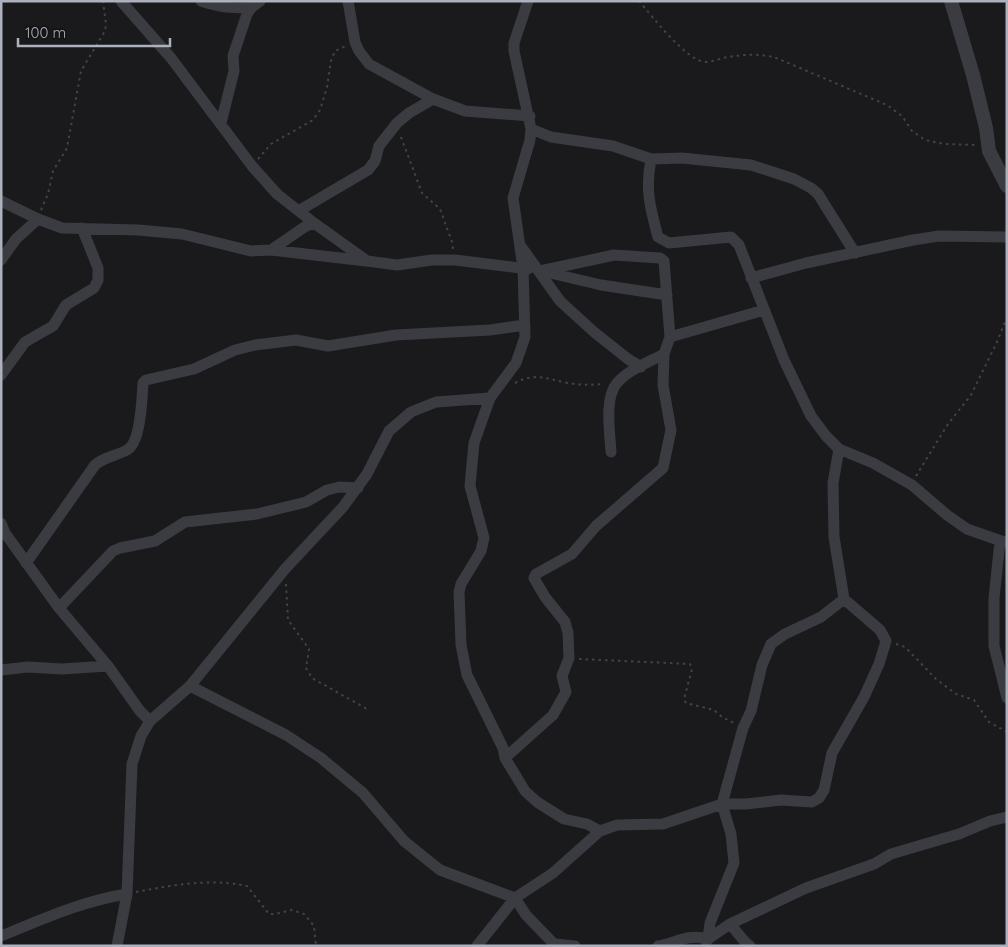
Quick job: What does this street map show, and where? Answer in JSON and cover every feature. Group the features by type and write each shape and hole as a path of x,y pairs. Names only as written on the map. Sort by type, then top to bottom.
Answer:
{"street":[{"path":"121,1 171,58 252,166 277,194 367,261"},
{"path":"201,1 214,5 238,8 256,4"},
{"path":"348,1 355,42 369,64 433,100 465,111 530,116"},
{"path":"528,1 514,43 514,51 532,129 513,198 523,268 525,337 516,363 492,396 474,443 470,486 484,542 461,584 459,592 461,645 467,675 505,758 525,791 537,802 564,819 586,824 600,831"},
{"path":"951,1 975,84 986,128 989,151 1007,186"},
{"path":"221,123 234,71 233,56 247,14 256,4"},
{"path":"300,210 368,170 375,161 378,146 397,123 409,113 433,100"},
{"path":"532,129 551,136 614,146 650,159 682,158 738,163 752,165 794,179 818,194 855,253"},
{"path":"650,159 648,199 658,237 669,243 731,237 740,245 751,278 784,360 811,416 826,436 839,448 873,463 912,485 966,529 1004,542 994,598 994,646 1007,698"},
{"path":"1,201 38,220 62,228 138,230 182,234 251,251 271,250 397,265 432,260 455,260 523,268 601,285 667,295"},
{"path":"1,260 16,239 38,220"},
{"path":"271,250 306,226 314,223"},
{"path":"1,375 26,342 53,326 66,304 94,288 98,280 98,268 82,228"},
{"path":"751,278 913,240 939,236 1007,238"},
{"path":"519,243 560,301 594,332 628,359 641,366"},
{"path":"505,758 553,714 566,692 562,676 569,658 568,632 565,622 545,597 534,578 536,574 572,554 596,526 663,468 671,430 663,385 664,354 670,337 664,261 660,258 614,255 540,271"},
{"path":"670,337 764,310"},
{"path":"26,563 95,465 101,460 128,450 133,445 141,415 143,383 146,380 194,370 235,350 255,345 296,340 328,346 396,335 490,330 525,325"},
{"path":"611,452 608,407 616,384 641,366 664,354"},
{"path":"117,946 127,894 132,764 141,736 150,721 190,686 285,569 343,507 367,474 388,431 411,412 436,402 492,396"},
{"path":"477,946 515,898 553,873 600,831 617,825 663,824 722,804 746,804 781,800 812,802 819,798 824,790 832,753 864,697 879,664 886,641 880,630 844,599 834,537 833,483 839,448"},
{"path":"59,608 113,551 120,548 155,541 185,522 257,514 306,502 327,490 339,487 358,488"},
{"path":"1,523 5,533 59,608 108,666 140,711 150,721"},
{"path":"706,942 710,923 734,863 731,834 722,804 762,665 771,644 785,634 821,618 844,599"},
{"path":"1,670 28,667 62,669 108,666"},
{"path":"190,686 286,736 321,758 363,794 404,840 440,870 515,898 526,915 555,945 575,946"},
{"path":"706,942 730,924 806,888 874,864 892,854 1007,817"},
{"path":"1,936 70,908 101,898 127,894"},
{"path":"730,924 750,946"},
{"path":"658,946 700,936 706,942"}],"path":[{"path":"38,220 48,194 53,171 67,148 81,71 105,31 103,1"},
{"path":"639,1 678,46 692,57 705,62 731,56 759,54 774,57 888,105 902,116 912,131 926,140 944,144 974,145 989,151"},
{"path":"252,166 271,144 313,120 320,110 335,51 355,42"},
{"path":"397,123 422,193 440,209 452,242 455,260"},
{"path":"912,485 948,424 971,395 1007,317"},
{"path":"492,396 525,377 538,376 568,383 588,385 616,384"},
{"path":"285,569 288,620 309,649 306,668 312,678 367,709"},
{"path":"886,641 905,646 936,678 956,694 974,700 989,722 1007,732"},
{"path":"569,658 690,664 692,669 684,699 686,703 714,710 722,717 743,728"},
{"path":"127,894 174,885 210,882 247,886 269,914 292,910 304,914 314,926 316,946"}]}
